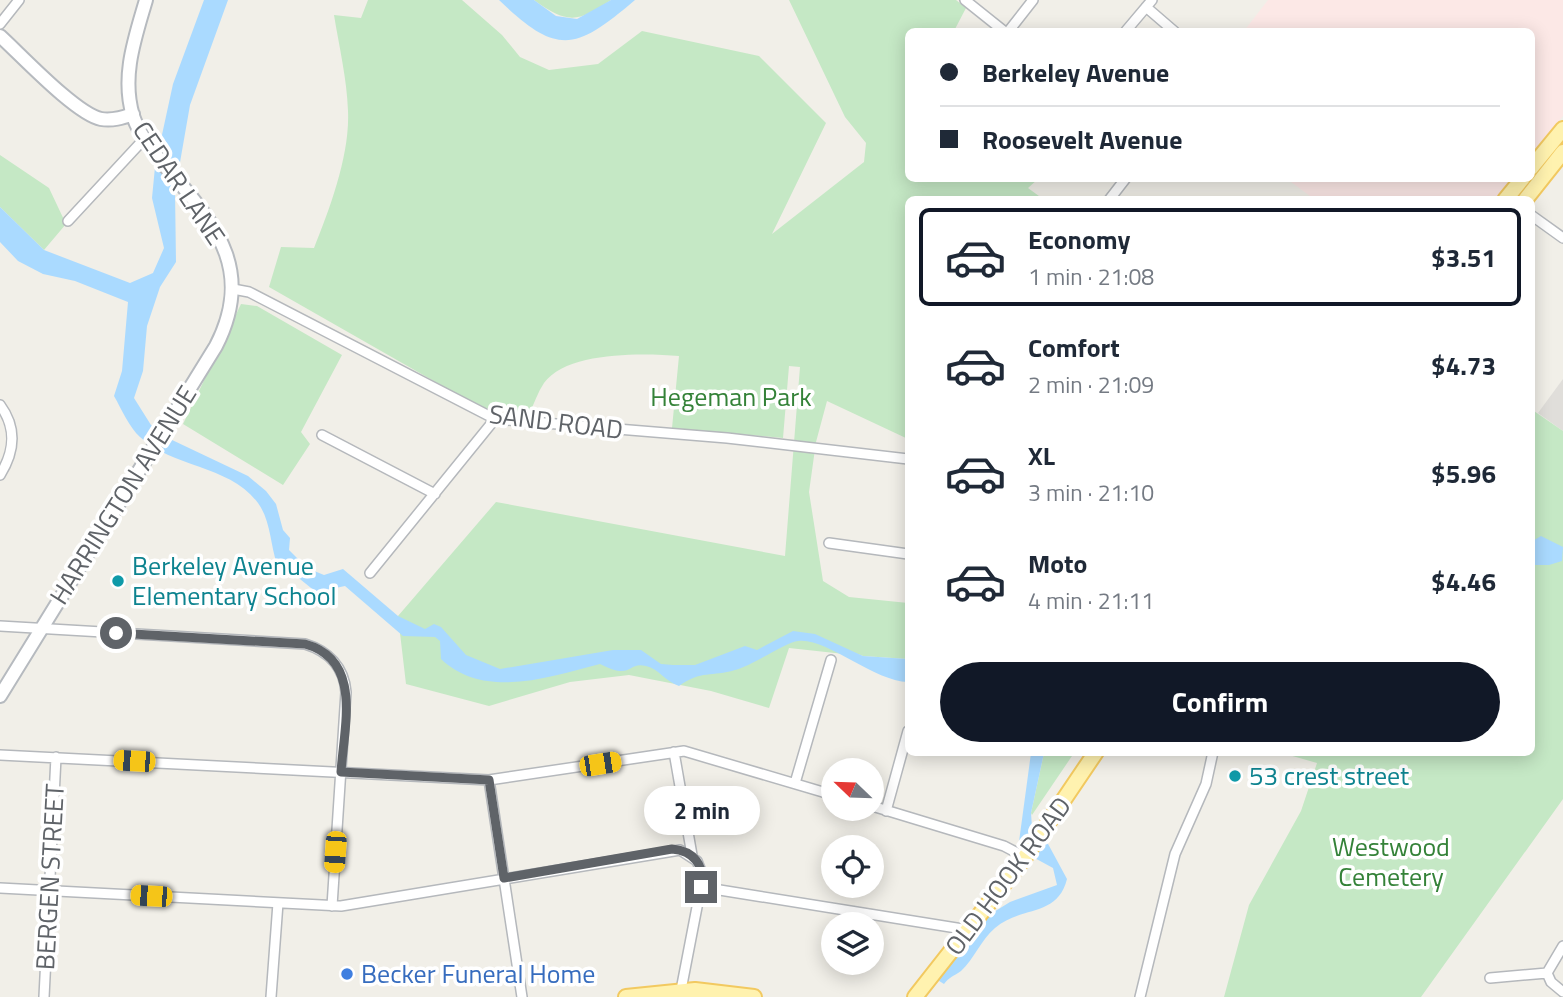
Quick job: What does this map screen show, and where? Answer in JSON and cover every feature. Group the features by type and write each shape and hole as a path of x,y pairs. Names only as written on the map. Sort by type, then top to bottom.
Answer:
{"main road":[{"path":"1535,163 1563,128"},
{"path":"1528,196 1563,152"},
{"path":"1509,196 1520,182"},
{"name":"OLD HOOK ROAD","path":"915,997 928,990 1042,833 1093,756"},
{"path":"626,997 681,990 754,997"}],"street":[{"path":"0,24 19,0"},
{"path":"133,114 128,68 146,0"},
{"path":"965,0 1001,28"},
{"path":"1009,28 1033,0"},
{"path":"1128,28 1149,3 1171,28"},
{"name":"CEDAR LANE","path":"0,36 82,110 101,119 118,120 133,114 145,138 213,226 225,249 233,289"},
{"path":"68,222 145,138"},
{"path":"1112,196 1123,182"},
{"path":"1535,218 1563,237"},
{"name":"SAND ROAD","path":"233,289 249,292 495,419 734,439 905,458"},
{"name":"HARRINGTON AVENUE","path":"0,696 221,337 233,289"},
{"path":"0,405 9,420 13,441 8,462 0,475"},
{"path":"370,573 495,419"},
{"path":"323,435 435,494"},
{"path":"829,543 905,554"},
{"path":"0,626 294,643 325,652 343,676 346,692 332,906"},
{"path":"795,783 831,660"},
{"path":"905,743 886,811 1004,846 1025,857"},
{"path":"674,751 692,855 701,868 701,887 681,990"},
{"path":"0,755 489,780 674,751 696,753 821,791"},
{"path":"1140,997 1175,854 1206,784 1212,756"},
{"name":"BERGEN STREET","path":"44,997 56,757"},
{"path":"489,780 522,997"},
{"path":"0,888 332,906 672,849 692,855"},
{"path":"701,887 970,930"},
{"path":"271,997 278,903"},
{"path":"1547,973 1563,946"},
{"path":"1490,978 1547,973"},
{"path":"1547,973 1551,982 1563,992"}],"shaded area":[{"path":"1268,0 1563,0 1563,116 1535,150 1535,28 1246,28"},
{"path":"1291,182 1510,182 1498,196 1310,196"},
{"path":"1563,379 1563,431 1538,413"}],"green space":[{"name":"Hegeman Park","path":"368,0 462,0 502,35 520,57 549,70 598,64 642,31 759,56 826,123 772,234 864,162 866,143 845,117 789,0 956,0 966,8 956,28 905,28 905,182 1035,182 1028,188 1039,196 905,196 905,438 827,401 816,442 809,492 823,581 849,597 905,603 905,659 863,656 839,647 844,654 789,648 769,708 711,691 629,675 570,682 489,706 406,684 398,616 496,502 785,556 800,367 789,366 783,438 672,428 679,356 646,354 588,360 570,365 544,383 530,413 481,408 269,287 281,247 314,248 332,199 348,128 344,75 334,15 361,18"},
{"path":"534,0 611,0 590,13 572,18 555,13"},
{"path":"0,155 49,188 66,224 44,250 0,207"},
{"path":"241,304 257,306 342,355 301,432 310,444 283,485 183,424"},
{"name":"Westwood Cemetery","path":"1535,412 1563,431 1563,799 1421,997 1224,997 1249,905 1301,811 1317,763 1292,756 1535,756"},
{"path":"1043,756 1072,756 1032,815"}],"water":[{"path":"204,0 228,0 190,105 175,191 176,262 160,287 147,326 143,371 134,398 151,425 170,439 248,476 266,491 276,504 283,530 290,538 289,550 307,568 324,575 343,569 398,616 425,629 434,624 441,627 466,655 500,669 613,650 641,650 661,664 695,665 745,646 757,650 793,631 815,634 863,656 905,659 905,682 880,675 822,646 798,641 742,668 700,676 679,686 651,668 640,665 618,671 600,664 518,682 477,679 458,672 441,659 440,641 435,637 403,636 345,586 316,592 277,564 265,517 258,503 246,491 232,481 153,447 136,433 129,423 114,396 122,371 128,302 75,281 43,274 18,261 0,242 0,207 44,250 130,283 153,273 164,248 152,198 155,167 173,84"},
{"path":"499,0 534,0 556,16 577,19 611,0 635,0 597,29 582,37 567,40 552,38 537,31"},
{"path":"1541,536 1563,547 1562,561 1535,565 1535,540"},
{"path":"1031,756 1043,756 1031,813 1032,827 1047,842 1067,879 1062,891 1047,906 1016,916 995,928 966,966 944,984 936,979 989,915 1010,902 1057,885 1053,868 1018,849"}],"place":[{"name":"Berkeley Avenue Elementary School","path":"118,581"},
{"name":"53 crest street","path":"1235,776"},
{"name":"Becker Funeral Home","path":"347,974"}],"route":[{"path":"116,633 305,644 325,652 338,666 346,685 341,772 489,780 504,878 672,849 688,853 697,861 703,876 701,887"}]}
